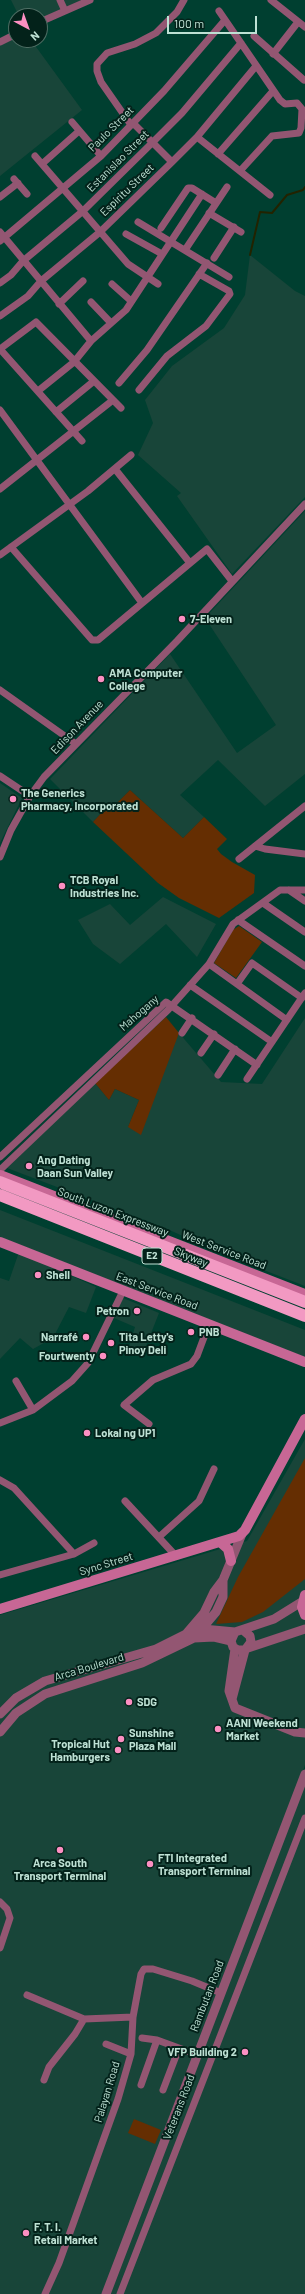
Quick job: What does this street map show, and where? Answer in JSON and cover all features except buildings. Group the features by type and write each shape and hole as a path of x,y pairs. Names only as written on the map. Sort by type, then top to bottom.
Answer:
{"highway":[{"name":"South Luzon Expressway","path":"0,1182 305,1302"},
{"name":"Skyway","path":"0,1186 305,1306"},
{"name":"E2","path":"0,1196 305,1317"}],"main road":[{"name":"West Service Road","path":"0,1175 305,1294"},
{"name":"East Service Road","path":"0,1242 305,1362"},
{"name":"Arca Boulevard","path":"242,1534 305,1419"},
{"name":"Sync Street","path":"0,1609 242,1534"},
{"path":"220,1542 228,1549 231,1561"},
{"path":"304,1598 305,1616"}],"street":[{"path":"60,0 65,11"},
{"path":"48,18 90,0"},
{"path":"172,162 133,122 127,120 126,115 101,82 97,72 97,64 107,53 135,44 156,33 177,12 184,0"},
{"path":"275,1 305,27"},
{"path":"219,11 283,104 297,103 300,105 302,116 299,133 272,136 240,171"},
{"name":"Paulo Street","path":"1,236 63,188 101,156 164,91 225,20"},
{"path":"273,54 298,22"},
{"path":"254,36 304,80"},
{"name":"Estanislao Street","path":"0,283 11,275 24,260 83,211 153,142 182,113 241,43"},
{"name":"Espiritu Street","path":"0,316 28,296 40,282 100,232 172,162 197,136 256,66"},
{"path":"218,154 273,91"},
{"path":"72,122 101,156"},
{"path":"42,164 79,131"},
{"path":"197,136 270,195"},
{"path":"35,156 128,264 158,284"},
{"path":"0,197 16,181 27,194"},
{"path":"185,250 227,186"},
{"path":"161,228 188,188 192,188 216,203"},
{"path":"38,391 74,362 91,341 126,310 202,194"},
{"path":"209,213 242,232"},
{"path":"138,222 229,277"},
{"path":"214,258 234,228"},
{"path":"126,234 162,254"},
{"path":"1,236 24,260 40,282 91,341"},
{"path":"122,380 148,350 207,263"},
{"path":"139,390 167,356 206,326 230,294 229,291 199,274"},
{"path":"59,304 83,281"},
{"path":"112,284 131,301"},
{"path":"91,302 111,323"},
{"path":"82,442 0,349 36,322 121,408"},
{"path":"56,412 94,381"},
{"path":"0,489 113,400"},
{"path":"0,410 142,603"},
{"path":"0,422 6,417"},
{"path":"0,556 115,469 130,455"},
{"path":"115,469 190,563"},
{"name":"Edison Avenue","path":"0,857 11,830 30,796 44,777 177,641 305,504"},
{"path":"11,547 92,640 98,640 190,563 209,550 232,581"},
{"path":"0,690 76,744"},
{"path":"0,776 30,796"},
{"path":"239,859 305,806"},
{"path":"255,846 265,849 305,854"},
{"path":"257,1065 172,1004 209,964 229,928 238,920 280,890 305,890"},
{"path":"289,890 305,901"},
{"path":"263,903 305,932"},
{"path":"238,920 305,966"},
{"path":"237,984 252,963 303,996 247,1079"},
{"path":"209,964 287,1020"},
{"path":"190,985 272,1042"},
{"name":"Mahogany","path":"0,1157 15,1145 148,1017 166,1002 172,1004 154,1024 0,1170"},
{"path":"148,1017 154,1024"},
{"path":"182,1033 192,1018"},
{"path":"200,1054 214,1034"},
{"path":"218,1075 235,1049"},
{"path":"15,1145 20,1151"},
{"path":"0,1423 33,1410 64,1389 88,1363 123,1291"},
{"path":"148,1424 124,1404 153,1380 191,1364 197,1356 209,1324"},
{"path":"16,1381 33,1410"},
{"path":"159,1537 199,1501 214,1469"},
{"path":"0,1480 14,1488 74,1554"},
{"path":"125,1501 175,1556"},
{"name":"Arca Boulevard","path":"190,1636 204,1613 214,1592 223,1580 242,1534"},
{"path":"0,1575 74,1554 94,1542"},
{"name":"Arca Boulevard","path":"0,1732 16,1713 45,1694 142,1663 203,1629 216,1612 223,1597 223,1580"},
{"name":"Arca Boulevard","path":"203,1629 239,1631 281,1616 304,1598"},
{"path":"247,1649 305,1629"},
{"path":"232,1700 247,1649 252,1639 248,1633 239,1631 233,1645 229,1679 229,1691 232,1700 235,1708 240,1712 295,1732 305,1733"},
{"name":"Arca Boulevard","path":"0,1714 16,1698 36,1685 156,1649 190,1636 214,1637 247,1649"},
{"name":"Rambutan Road","path":"106,2294 305,1774"},
{"name":"Veterans Road","path":"120,2294 305,1818"},
{"path":"0,1902 7,1909 9,1923 0,1948"},
{"name":"Palayan Road","path":"45,2294 59,2263 87,2181 107,2131 131,2054 133,2017 141,1974 148,1968 182,1978 221,1993"},
{"path":"27,1995 84,2019 133,2017"},
{"path":"44,2080 49,2067 75,2034 84,2019"},
{"path":"142,2038 157,2040 198,2055"},
{"path":"141,2085 157,2040"},
{"path":"106,2044 131,2054"},
{"path":"163,2090 179,2048"}],"shaded area":[{"path":"11,0 82,0 48,16 48,8 15,8"},
{"path":"8,42 8,48 37,48 82,110 0,176 0,46"},
{"path":"250,255 295,291 305,296 305,497 232,574 177,496 181,493 138,455 153,423 145,400 172,366 224,328 245,295"},
{"path":"305,511 305,774 265,806 218,760 180,795 204,817 183,838 130,790 108,812 105,809 93,822 50,779 170,654 237,753 276,725 205,618"},
{"path":"0,783 22,798 0,843"},
{"path":"130,790 183,838 204,817 227,839 217,849 221,854 255,875 254,893 219,918 179,898 158,883 93,822 105,809 108,812"},
{"path":"163,897 216,924 197,957 166,924 120,964 93,944 78,920 110,904 130,925"},
{"path":"239,926 262,942 236,978 214,963 233,930"},
{"path":"166,1017 179,1033 141,1135 128,1127 139,1100 115,1089 109,1100 95,1083"},
{"path":"305,1018 305,1286 225,1255 165,1228 7,1168 95,1083 109,1100 115,1089 139,1100 128,1127 179,1033 221,1082 262,1084"},
{"path":"0,1210 305,1330 305,1357 0,1237"},
{"path":"19,1252 96,1287 86,1313 69,1307 53,1338 33,1349 20,1338 0,1359 0,1278 9,1281"},
{"path":"123,1298 159,1313 142,1356 128,1350 135,1327 114,1318"},
{"path":"305,1439 305,1765 287,1816 305,1780 305,2294 0,2294 0,1615 247,1541"},
{"path":"305,1458 305,1579 263,1612 242,1622 216,1624 238,1577"},
{"path":"134,2119 161,2130 155,2144 128,2133"}],"waterway":[{"path":"250,255 260,212 272,213 287,195 303,190 305,187"}],"place":[{"name":"7-Eleven","path":"182,619"},
{"name":"AMA Computer College","path":"101,679"},
{"name":"The Generics Pharmacy, Incorporated","path":"13,799"},
{"name":"TCB Royal Industries Inc.","path":"62,886"},
{"name":"Ang Dating Daan Sun Valley","path":"29,1166"},
{"name":"Shell","path":"38,1275"},
{"name":"Petron","path":"137,1311"},
{"name":"PNB","path":"191,1332"},
{"name":"Narrafé","path":"86,1337"},
{"name":"Tita Letty's Pinoy Deli","path":"111,1343"},
{"name":"Fourtwenty","path":"103,1356"},
{"name":"Lokal ng UP1","path":"87,1433"},
{"name":"SDG","path":"129,1702"},
{"name":"AANI Weekend Market","path":"218,1729"},
{"name":"Sunshine Plaza Mall","path":"121,1739"},
{"name":"Tropical Hut Hamburgers","path":"118,1750"},
{"name":"Arca South Transport Terminal","path":"60,1850"},
{"name":"FTI Integrated Transport Terminal","path":"150,1864"},
{"name":"VFP Building 2","path":"245,2052"},
{"name":"F. T. I. Retail Market","path":"26,2233"}]}
